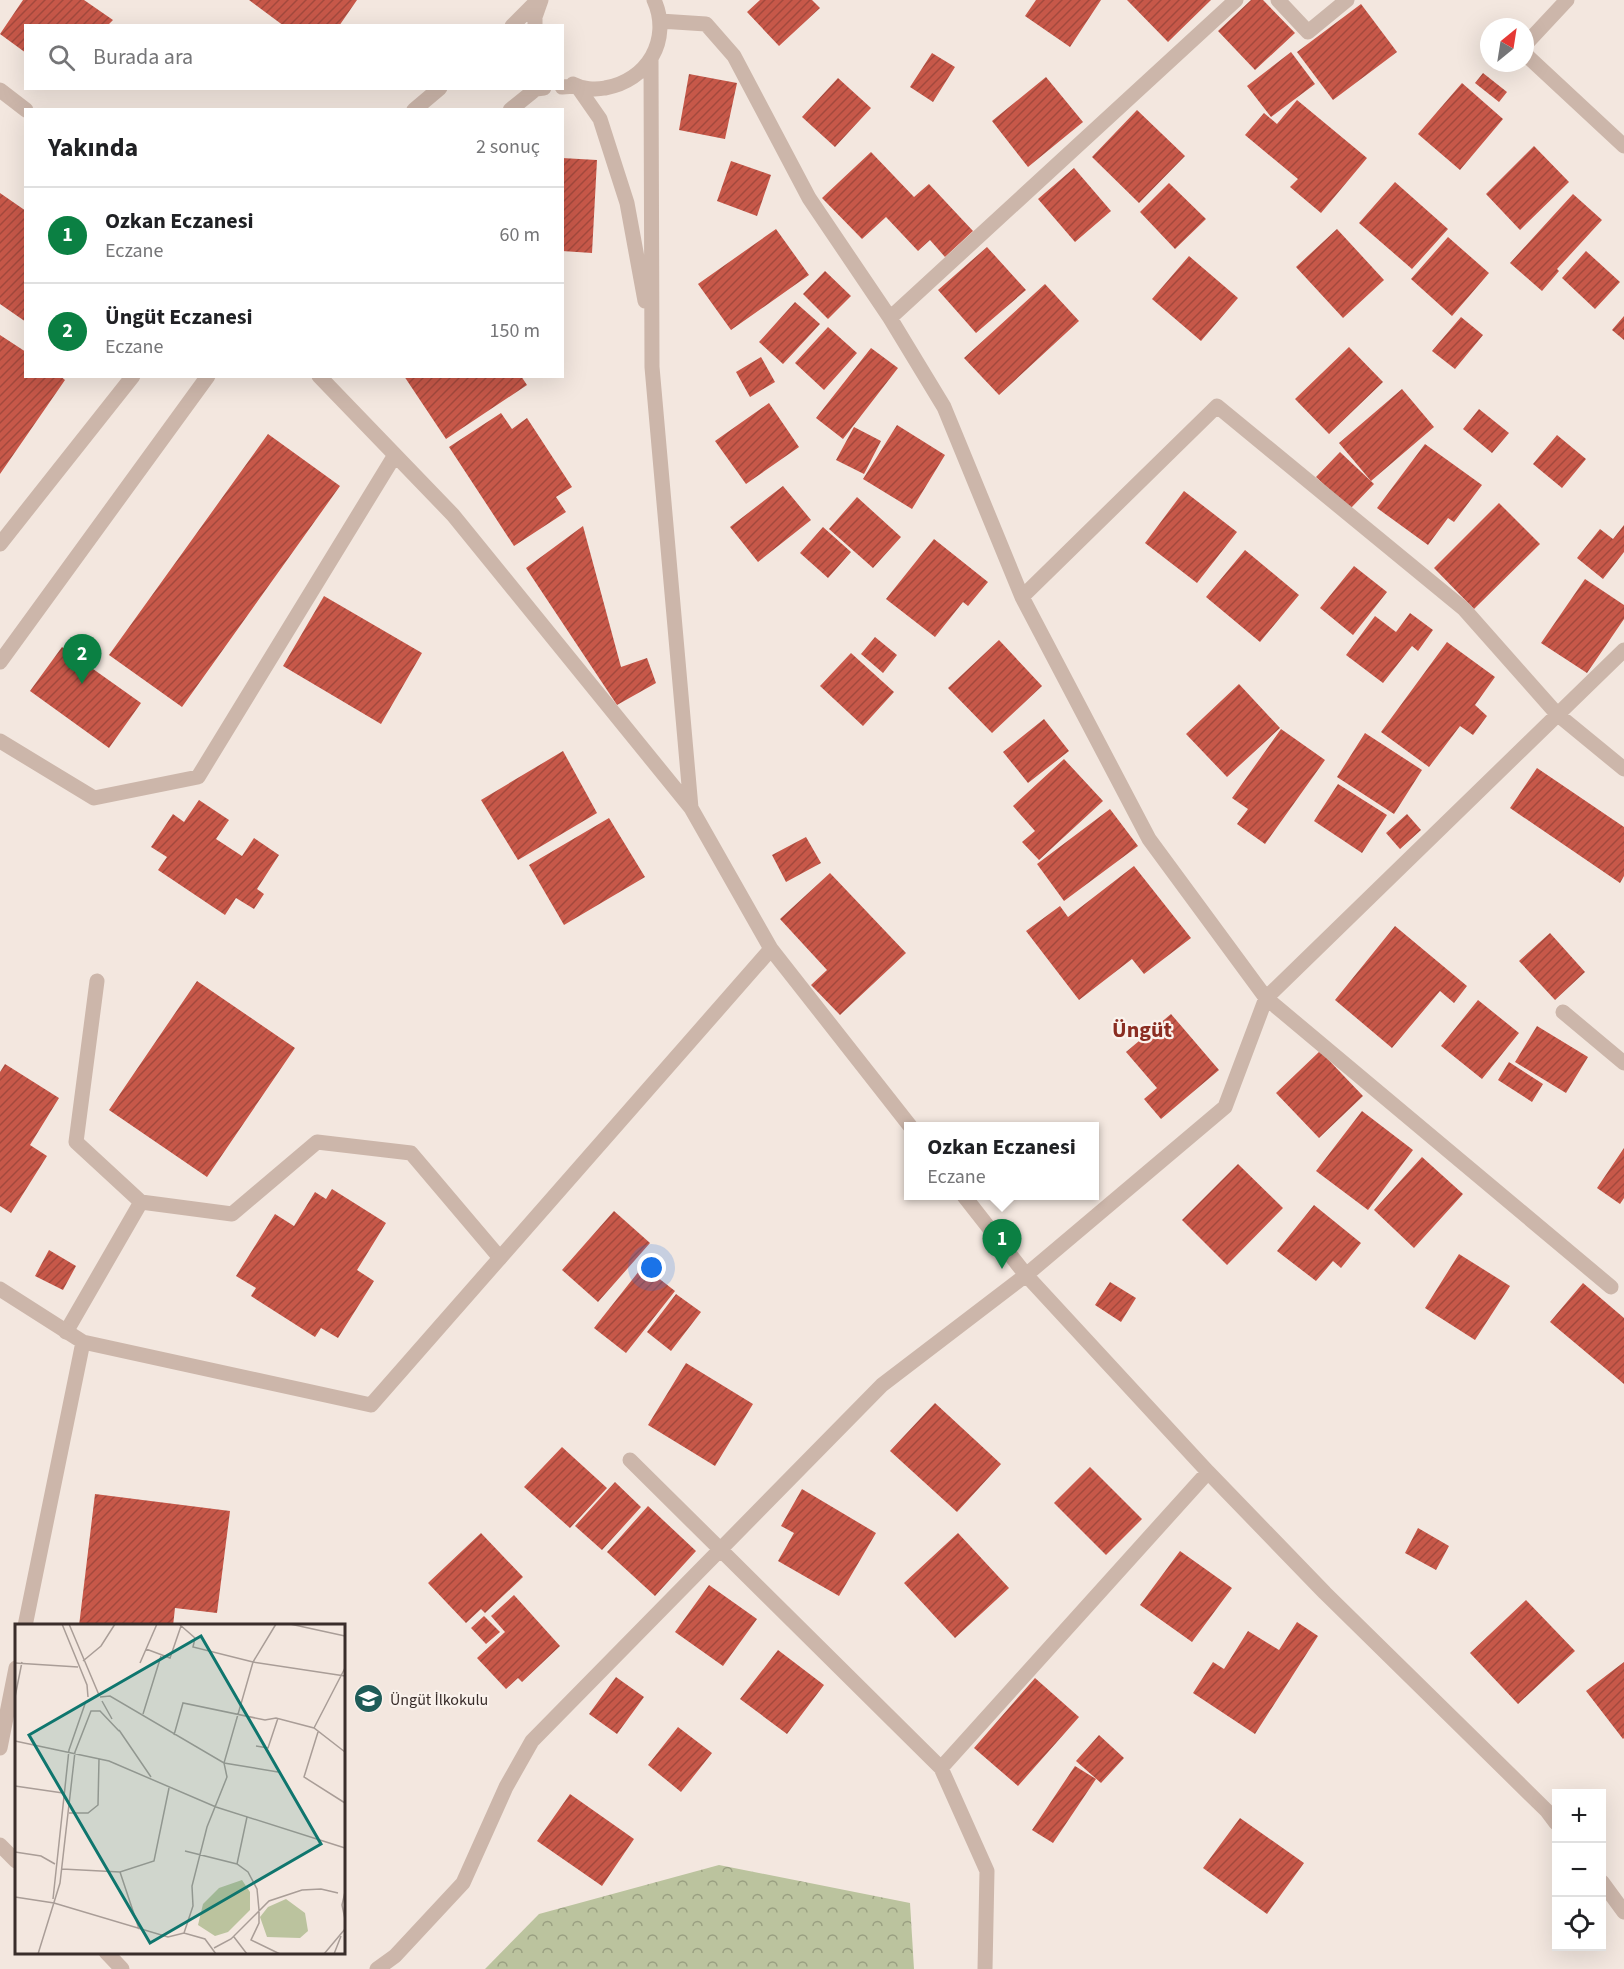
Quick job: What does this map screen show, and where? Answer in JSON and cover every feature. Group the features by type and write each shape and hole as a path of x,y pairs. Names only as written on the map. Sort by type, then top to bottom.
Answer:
{"street":[{"path":"514,24 539,0"},
{"path":"535,24 539,0"},
{"path":"890,318 1236,0"},
{"path":"1278,0 1308,32 1347,0"},
{"path":"1534,35 1567,0"},
{"path":"570,87 598,89 620,86 638,74 651,59 658,41 660,21 655,1"},
{"path":"660,21 706,24 734,56 809,198 890,318 944,407 1022,597 1149,839 1266,998 1611,1287"},
{"path":"651,59 652,367 692,808"},
{"path":"1534,62 1624,146"},
{"path":"570,87 600,119 627,203 652,340"},
{"path":"0,90 24,108"},
{"path":"416,108 438,90"},
{"path":"512,108 535,90"},
{"path":"0,544 131,378"},
{"path":"0,662 207,378"},
{"path":"321,378 453,515 692,808 771,949 907,1122"},
{"path":"1022,597 1217,406 1464,609 1557,714 1624,769"},
{"path":"0,741 94,798 198,777 395,455"},
{"path":"377,1969 395,1956 463,1883 506,1787 532,1741 882,1385 1026,1275 1225,1107 1266,998 1624,650"},
{"path":"0,1289 83,1342 371,1405 771,949"},
{"path":"97,981 76,1142 141,1202 232,1214 317,1142 411,1153 500,1258"},
{"path":"1563,1012 1624,1063"},
{"path":"967,1200 1026,1275 1208,1472 1325,1593 1552,1817"},
{"path":"66,1332 141,1202"},
{"path":"25,1624 83,1342"},
{"path":"630,1460 941,1768 987,1871 986,1969"},
{"path":"941,1768 1208,1472"},
{"path":"0,1748 15,1673"},
{"path":"0,1845 15,1861"},
{"path":"1606,1887 1624,1912"},
{"path":"107,1954 122,1969"}],"green space":[{"path":"719,1865 910,1903 914,1969 485,1969 539,1914"}],"building":[{"path":"23,0 84,0 113,20 109,24 24,24 24,52 0,34"},
{"path":"249,0 357,0 340,24 281,24"},
{"path":"760,0 812,0 820,8 779,46 747,12"},
{"path":"1036,0 1101,0 1070,47 1025,16"},
{"path":"1127,0 1211,0 1168,42"},
{"path":"1251,0 1263,0 1295,33 1255,70 1218,31"},
{"path":"1361,4 1397,52 1333,100 1297,52"},
{"path":"1291,52 1315,84 1271,117 1247,86"},
{"path":"932,53 955,67 933,102 910,87"},
{"path":"1483,73 1507,92 1499,102 1475,83"},
{"path":"689,74 737,83 725,139 679,130"},
{"path":"1046,77 1083,122 1028,167 992,121"},
{"path":"838,78 871,108 835,147 802,117"},
{"path":"1462,83 1503,119 1460,170 1418,134"},
{"path":"1297,100 1367,158 1321,213 1290,187 1298,179 1245,135 1264,113 1277,124"},
{"path":"1137,110 1185,156 1139,203 1092,157"},
{"path":"1534,146 1569,182 1520,230 1486,194"},
{"path":"871,152 914,197 929,184 973,231 945,257 930,240 918,251 886,217 862,239 822,198"},
{"path":"564,158 597,160 592,253 564,251"},
{"path":"731,161 771,175 757,216 717,201"},
{"path":"1074,168 1111,211 1075,242 1038,199"},
{"path":"1395,182 1448,229 1412,269 1359,223"},
{"path":"1169,183 1206,219 1175,249 1140,212"},
{"path":"0,193 24,210 24,321 0,304"},
{"path":"1573,194 1602,220 1557,269 1559,271 1542,291 1510,263"},
{"path":"776,229 809,275 731,330 698,284"},
{"path":"1337,229 1384,280 1343,318 1296,267"},
{"path":"1448,237 1489,273 1452,316 1411,279"},
{"path":"987,247 1026,290 976,333 938,290"},
{"path":"1586,251 1620,282 1595,309 1562,278"},
{"path":"1189,256 1238,298 1201,341 1152,299"},
{"path":"825,271 851,296 828,319 803,294"},
{"path":"1045,284 1079,321 999,395 964,358"},
{"path":"795,302 820,324 783,364 759,342"},
{"path":"1624,316 1624,340 1612,330"},
{"path":"1461,317 1483,335 1455,369 1432,351"},
{"path":"828,327 857,353 824,390 795,363"},
{"path":"0,335 24,351 24,378 62,378 65,380 0,474"},
{"path":"1349,347 1383,382 1329,434 1295,399"},
{"path":"871,348 898,368 843,439 816,418"},
{"path":"761,357 775,382 750,397 736,372"},
{"path":"405,378 522,378 527,385 446,439"},
{"path":"1402,389 1434,427 1371,481 1339,443"},
{"path":"769,403 799,447 746,484 715,441"},
{"path":"1479,409 1509,433 1492,453 1463,429"},
{"path":"501,413 512,429 527,418 572,487 556,497 566,512 514,546 449,447"},
{"path":"897,425 945,455 912,509 863,479"},
{"path":"854,427 881,441 864,474 836,460"},
{"path":"268,434 340,486 182,707 109,655"},
{"path":"1557,435 1586,459 1562,488 1533,464"},
{"path":"1425,444 1482,485 1454,522 1448,518 1428,545 1377,508"},
{"path":"1340,452 1374,484 1350,509 1316,477"},
{"path":"783,486 811,520 758,562 730,527"},
{"path":"1184,491 1237,532 1197,583 1145,543"},
{"path":"857,497 901,537 873,568 829,529"},
{"path":"1499,503 1540,544 1474,609 1434,568"},
{"path":"1624,525 1624,552 1603,579 1577,558 1600,529 1613,539"},
{"path":"583,526 621,667 647,658 656,683 617,705 526,568"},
{"path":"823,527 851,552 828,578 800,553"},
{"path":"934,539 988,582 968,606 963,602 935,637 886,599"},
{"path":"1245,550 1299,595 1260,642 1206,597"},
{"path":"1354,566 1387,592 1353,635 1320,608"},
{"path":"1585,579 1624,605 1624,619 1587,673 1541,643"},
{"path":"324,596 422,653 381,724 283,666"},
{"path":"1410,613 1433,630 1418,651 1412,646 1383,683 1346,655 1375,616 1396,632"},
{"path":"875,637 897,655 883,673 861,654"},
{"path":"999,640 1042,686 992,733 948,688"},
{"path":"1447,642 1495,677 1475,705 1487,716 1473,735 1460,726 1429,767 1381,732"},
{"path":"62,647 141,703 109,748 30,691"},
{"path":"851,653 894,692 863,726 820,686"},
{"path":"1239,684 1280,728 1227,777 1186,734"},
{"path":"1044,719 1069,751 1028,783 1003,752"},
{"path":"1281,729 1325,760 1265,844 1237,824 1248,809 1232,798"},
{"path":"1365,733 1422,770 1394,814 1337,777"},
{"path":"563,751 597,813 518,860 481,800"},
{"path":"1064,759 1103,801 1039,860 1022,842 1035,831 1013,806"},
{"path":"1537,768 1624,827 1624,876 1620,883 1510,808"},
{"path":"1338,784 1387,815 1362,853 1314,821"},
{"path":"199,800 229,820 216,839 242,856 254,838 279,855 257,889 264,894 254,909 236,898 225,915 158,870 167,857 151,847 173,814 184,822"},
{"path":"1110,809 1138,846 1064,901 1037,864"},
{"path":"1407,814 1421,830 1400,849 1386,833"},
{"path":"609,818 645,877 564,925 529,865"},
{"path":"806,837 821,863 786,882 772,855"},
{"path":"1134,866 1191,938 1144,974 1132,959 1079,1000 1026,931 1060,906 1068,917"},
{"path":"830,873 906,953 840,1015 811,985 827,970 780,919"},
{"path":"1395,926 1467,986 1454,1003 1440,991 1392,1048 1335,1000"},
{"path":"1550,933 1585,972 1555,1000 1519,961"},
{"path":"197,981 295,1048 207,1177 109,1110"},
{"path":"1478,1000 1519,1033 1482,1079 1441,1046"},
{"path":"1171,1014 1219,1070 1161,1119 1144,1099 1157,1088 1126,1052"},
{"path":"1537,1026 1588,1057 1566,1093 1515,1062"},
{"path":"1320,1051 1363,1096 1319,1138 1276,1093"},
{"path":"1509,1062 1543,1084 1532,1102 1498,1080"},
{"path":"5,1064 59,1098 30,1145 47,1156 11,1213 0,1206 0,1072"},
{"path":"1362,1111 1413,1150 1368,1210 1316,1171"},
{"path":"1624,1148 1624,1198 1620,1204 1597,1188"},
{"path":"1422,1157 1463,1194 1414,1248 1374,1210"},
{"path":"1238,1164 1283,1208 1227,1265 1182,1220"},
{"path":"332,1189 386,1223 357,1270 374,1281 338,1338 321,1328 315,1337 251,1296 256,1288 236,1276 275,1214 294,1226 315,1192 326,1199"},
{"path":"1314,1205 1361,1243 1341,1268 1333,1261 1316,1281 1277,1251"},
{"path":"614,1211 650,1243 598,1302 562,1270"},
{"path":"49,1250 76,1266 63,1290 35,1276"},
{"path":"1459,1254 1510,1286 1475,1340 1425,1308"},
{"path":"643,1266 675,1291 626,1353 594,1328"},
{"path":"1110,1282 1136,1298 1121,1322 1095,1305"},
{"path":"1583,1283 1624,1318 1624,1384 1550,1322"},
{"path":"676,1294 701,1312 671,1351 647,1332"},
{"path":"686,1363 753,1404 715,1466 648,1425"},
{"path":"935,1403 1001,1464 957,1512 890,1451"},
{"path":"562,1447 607,1488 570,1528 524,1487"},
{"path":"1090,1467 1142,1519 1106,1555 1054,1503"},
{"path":"615,1482 641,1507 602,1550 575,1526"},
{"path":"802,1489 876,1533 839,1596 778,1561 794,1533 781,1526"},
{"path":"95,1494 230,1511 217,1613 175,1608 173,1624 79,1624"},
{"path":"648,1506 696,1551 655,1596 607,1552"},
{"path":"1418,1528 1449,1546 1436,1570 1405,1553"},
{"path":"481,1533 523,1577 485,1613 481,1609 466,1623 428,1583"},
{"path":"958,1533 1009,1588 955,1638 904,1583"},
{"path":"1180,1551 1232,1588 1192,1642 1140,1605"},
{"path":"709,1585 757,1619 723,1666 675,1632"},
{"path":"514,1595 560,1646 522,1682 518,1678 506,1689 477,1658 505,1632 491,1616"},
{"path":"1526,1600 1575,1651 1518,1704 1470,1653"},
{"path":"484,1616 500,1632 486,1644 471,1628"},
{"path":"1297,1622 1318,1636 1255,1734 1193,1693 1213,1662 1224,1669 1248,1631 1279,1650"},
{"path":"778,1650 824,1685 787,1734 740,1699"},
{"path":"1624,1662 1624,1738 1623,1739 1586,1691"},
{"path":"616,1677 644,1697 617,1734 589,1714"},
{"path":"1035,1678 1079,1717 1018,1786 974,1748"},
{"path":"678,1727 712,1753 681,1792 648,1765"},
{"path":"1099,1735 1124,1758 1101,1783 1076,1761"},
{"path":"1075,1766 1096,1779 1053,1843 1032,1830"},
{"path":"570,1794 634,1839 602,1886 537,1841"},
{"path":"1240,1818 1304,1863 1267,1914 1203,1868"}],"place":[{"name":"Üngüt Eczanesi","path":"82,684"},
{"name":"Ozkan Eczanesi","path":"1002,1269"},
{"name":"Üngüt İlkokulu","path":"369,1699"}],"district":[{"name":"Üngüt","path":"1142,1029"}]}
